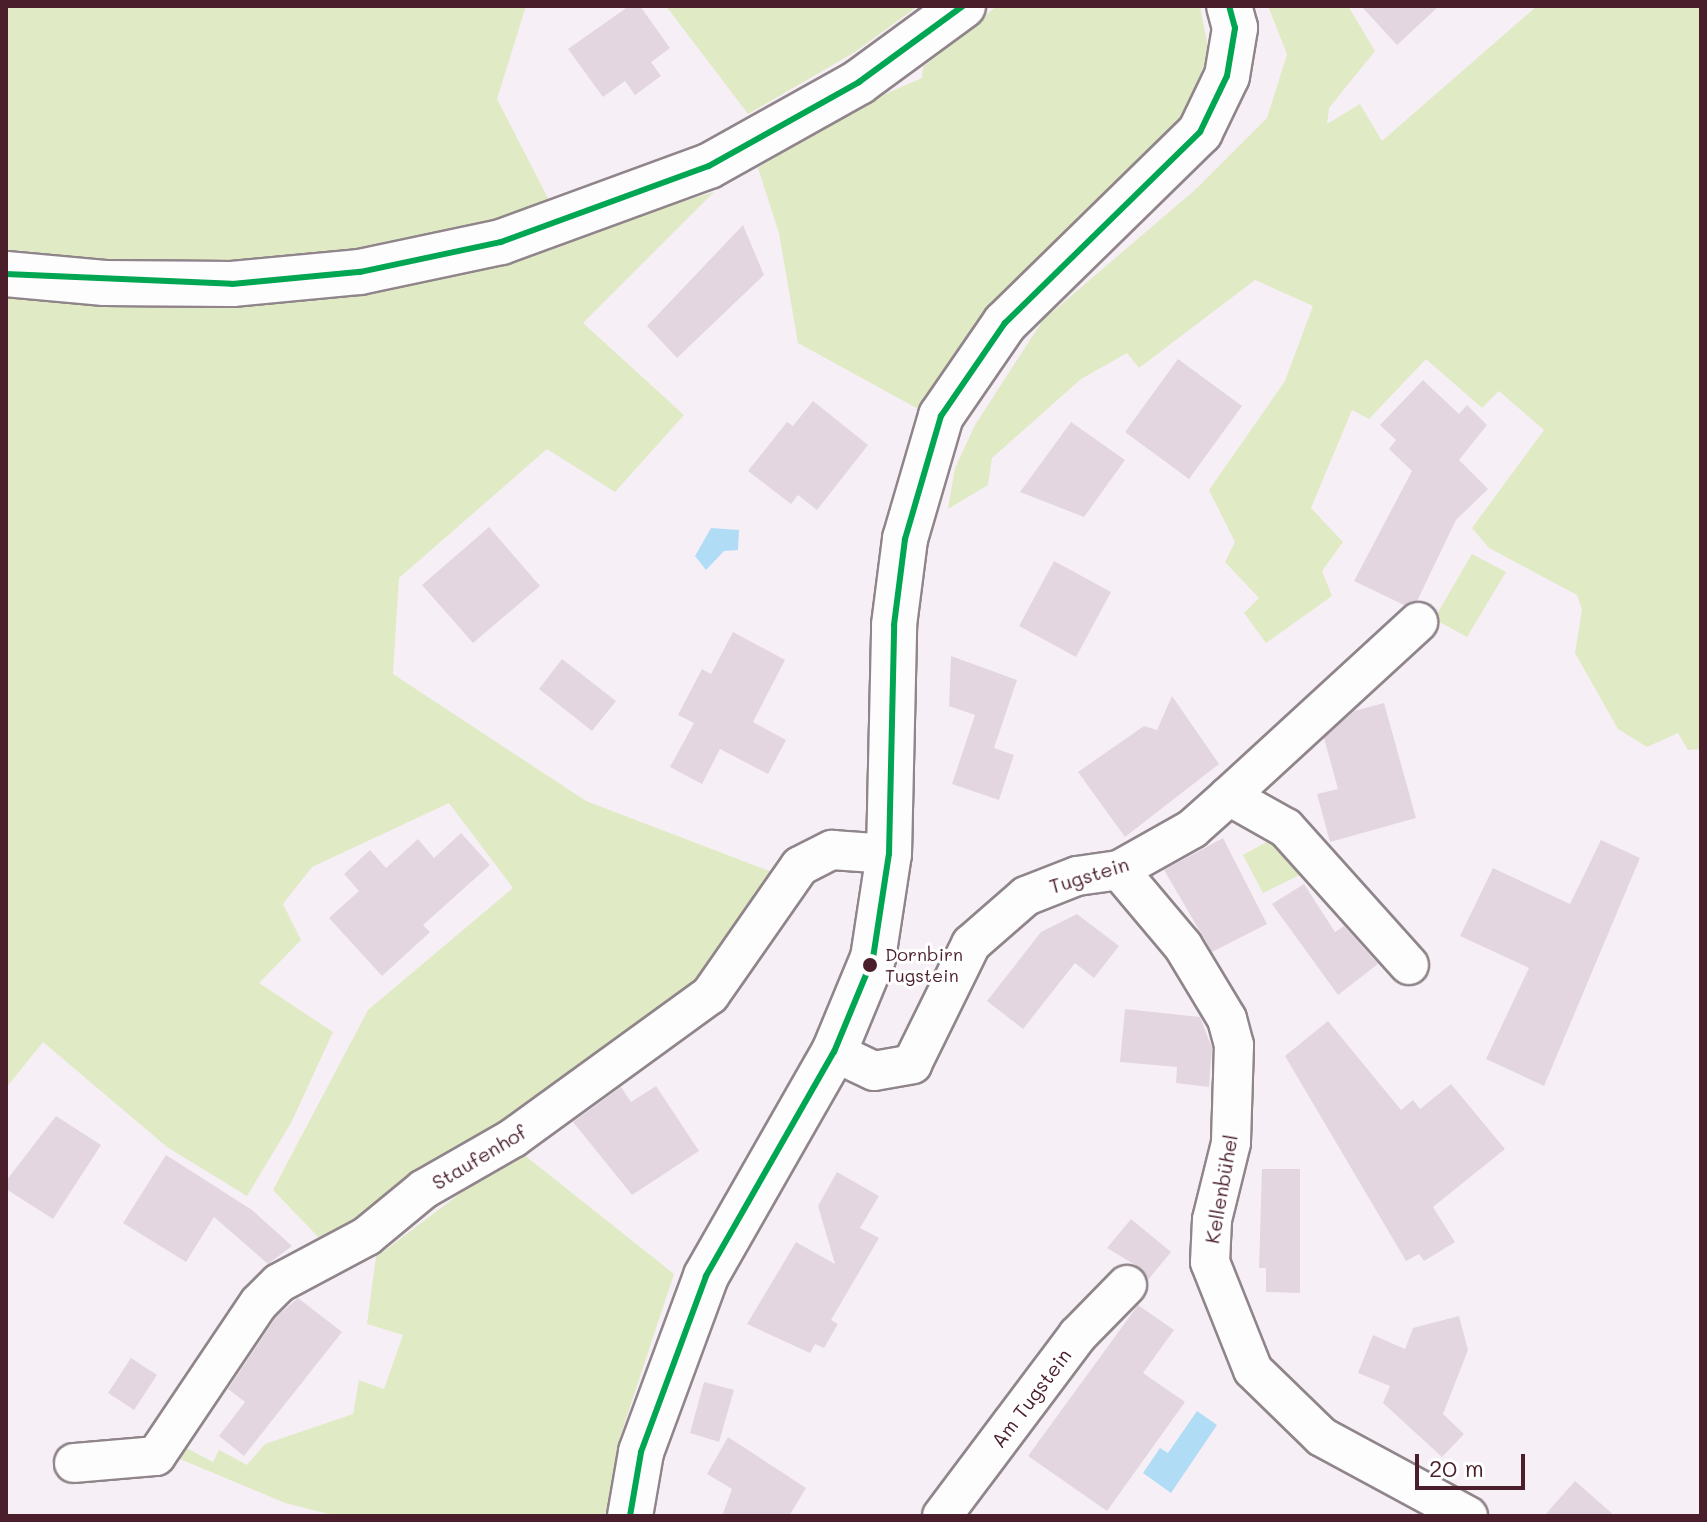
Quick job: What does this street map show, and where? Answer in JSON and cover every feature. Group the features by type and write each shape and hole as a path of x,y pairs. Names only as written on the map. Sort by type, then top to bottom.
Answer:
{"main road":[{"path":"6,274 152,285 246,283 360,272 501,242 709,166 859,82 963,6"},
{"path":"630,1516 641,1452 706,1276 834,1052 873,958 889,854 894,625 905,539 941,416 1005,323 1200,132 1227,76 1235,28 1229,6"}],"street":[{"name":"Tugstein","path":"834,1052 874,1071 912,1064 971,944 1026,896 1077,876 1119,870 1192,829 1418,622"},
{"path":"1229,796 1286,828 1409,965"},
{"name":"Staufenhof","path":"74,1463 156,1456 259,1303 279,1283 367,1236 424,1189 513,1138 710,995 800,866 832,850 889,854"},
{"name":"Kellenbühel","path":"1119,870 1183,946 1231,1032 1231,1143 1212,1220 1210,1262 1253,1370 1322,1437 1468,1516"},
{"name":"Am Tugstein","path":"942,1516 1078,1335 1127,1285"}],"green space":[{"path":"6,6 526,6 497,99 568,237 714,192 583,323 684,415 615,492 547,449 399,578 393,674 586,801 780,875 726,957 671,1008 325,1244 273,1190 368,1010 513,888 449,803 312,867 283,904 301,940 259,983 333,1032 291,1123 247,1196 167,1147 43,1042 6,1088"},
{"path":"666,6 918,6 855,52 748,114"},
{"path":"997,6 1200,6 1209,53 1183,116 1153,153 1024,271 920,410 798,343 779,233 758,168 858,106 922,78 923,67"},
{"path":"1268,6 1348,6 1375,51 1329,108 1327,124 1360,104 1382,141 1537,6 1701,6 1701,749 1688,750 1678,733 1647,747 1618,729 1575,653 1582,610 1577,595 1489,548 1472,528 1544,430 1499,391 1482,408 1426,359 1369,419 1352,410 1311,508 1343,542 1322,571 1332,596 1266,643 1244,613 1259,598 1225,562 1235,542 1209,490 1285,381 1313,306 1255,280 1139,368 1127,353 1081,379 992,458 988,485 948,509 955,468 975,425 1043,320 1196,189 1267,118 1287,54"},
{"path":"1472,554 1506,572 1467,637 1434,619"},
{"path":"1274,838 1306,872 1263,893 1243,855"},
{"path":"518,1150 674,1274 618,1443 607,1516 337,1516 285,1503 175,1457 181,1445 213,1462 219,1450 247,1465 265,1444 353,1414 359,1380 384,1389 403,1335 367,1324 376,1257"}],"water":[{"path":"711,528 739,530 738,550 724,551 706,570 695,556"},
{"path":"1197,1411 1217,1425 1171,1493 1143,1473 1160,1448 1168,1453"}],"building":[{"path":"629,6 640,6 670,48 651,62 661,76 635,95 625,81 603,97 568,49"},
{"path":"1361,6 1439,6 1397,45"},
{"path":"743,225 764,275 677,358 647,326"},
{"path":"1178,359 1242,406 1189,479 1125,432"},
{"path":"1423,380 1459,414 1467,405 1487,425 1459,460 1488,489 1456,520 1417,601 1404,605 1354,581 1412,471 1389,449 1396,440 1380,425"},
{"path":"813,401 868,445 817,510 798,495 791,504 748,471 787,422 793,426"},
{"path":"1071,422 1125,460 1084,517 1020,492"},
{"path":"489,527 540,586 473,643 422,585"},
{"path":"1054,561 1111,592 1076,657 1019,626"},
{"path":"733,632 785,660 753,722 786,740 768,774 720,749 702,784 670,767 694,723 678,715 702,669 711,674"},
{"path":"951,656 1017,680 994,748 1014,755 999,800 952,784 975,715 949,706"},
{"path":"562,659 616,701 592,731 539,689"},
{"path":"1172,696 1219,764 1125,837 1078,772 1144,726 1157,730"},
{"path":"1384,703 1416,818 1330,842 1317,794 1338,789 1324,738 1354,711"},
{"path":"461,833 490,865 423,925 430,932 382,976 329,918 359,891 344,874 370,850 386,868 418,839 434,858"},
{"path":"1223,838 1267,924 1212,952 1164,870"},
{"path":"1601,840 1640,858 1544,1086 1486,1059 1529,968 1460,936 1493,868 1570,904"},
{"path":"1304,884 1335,932 1344,926 1378,964 1338,995 1272,904"},
{"path":"1077,914 1119,946 1094,978 1075,963 1023,1029 987,1001 1041,932"},
{"path":"1125,1009 1200,1017 1212,1048 1209,1087 1176,1083 1177,1067 1120,1062"},
{"path":"1328,1021 1401,1110 1413,1100 1420,1109 1451,1084 1505,1149 1433,1207 1455,1242 1424,1261 1419,1254 1406,1261 1285,1056"},
{"path":"656,1086 699,1151 632,1195 573,1122 621,1087 631,1102"},
{"path":"56,1116 101,1145 53,1219 6,1189 6,1181"},
{"path":"166,1155 252,1210 292,1246 268,1264 214,1217 186,1262 123,1223"},
{"path":"1262,1169 1300,1169 1300,1293 1266,1292 1266,1268 1259,1268"},
{"path":"837,1172 879,1196 860,1228 879,1238 831,1320 838,1324 824,1348 815,1344 810,1353 747,1324 796,1242 835,1264 818,1206"},
{"path":"1131,1219 1171,1252 1148,1280 1142,1269 1107,1248"},
{"path":"298,1298 342,1332 244,1456 219,1436 245,1402 228,1389 276,1317"},
{"path":"1138,1305 1174,1330 1143,1373 1185,1402 1107,1511 1028,1456"},
{"path":"1459,1316 1468,1350 1443,1414 1464,1434 1442,1457 1383,1403 1390,1386 1358,1373 1373,1335 1405,1349 1413,1328"},
{"path":"131,1358 157,1375 134,1410 108,1393"},
{"path":"704,1382 734,1390 719,1442 690,1433"},
{"path":"728,1437 806,1488 789,1516 722,1516 732,1489 707,1474"},
{"path":"1575,1481 1615,1516 1544,1516"}],"transit line":[{"path":"6,274 232,284 360,272 501,242 709,166 859,82 963,6"},
{"path":"630,1516 641,1452 706,1276 834,1052 873,958 889,854 894,625 905,539 941,416 1005,323 1200,132 1227,76 1235,28 1229,6"}],"place":[{"name":"Dornbirn Tugstein","path":"870,965"}]}
